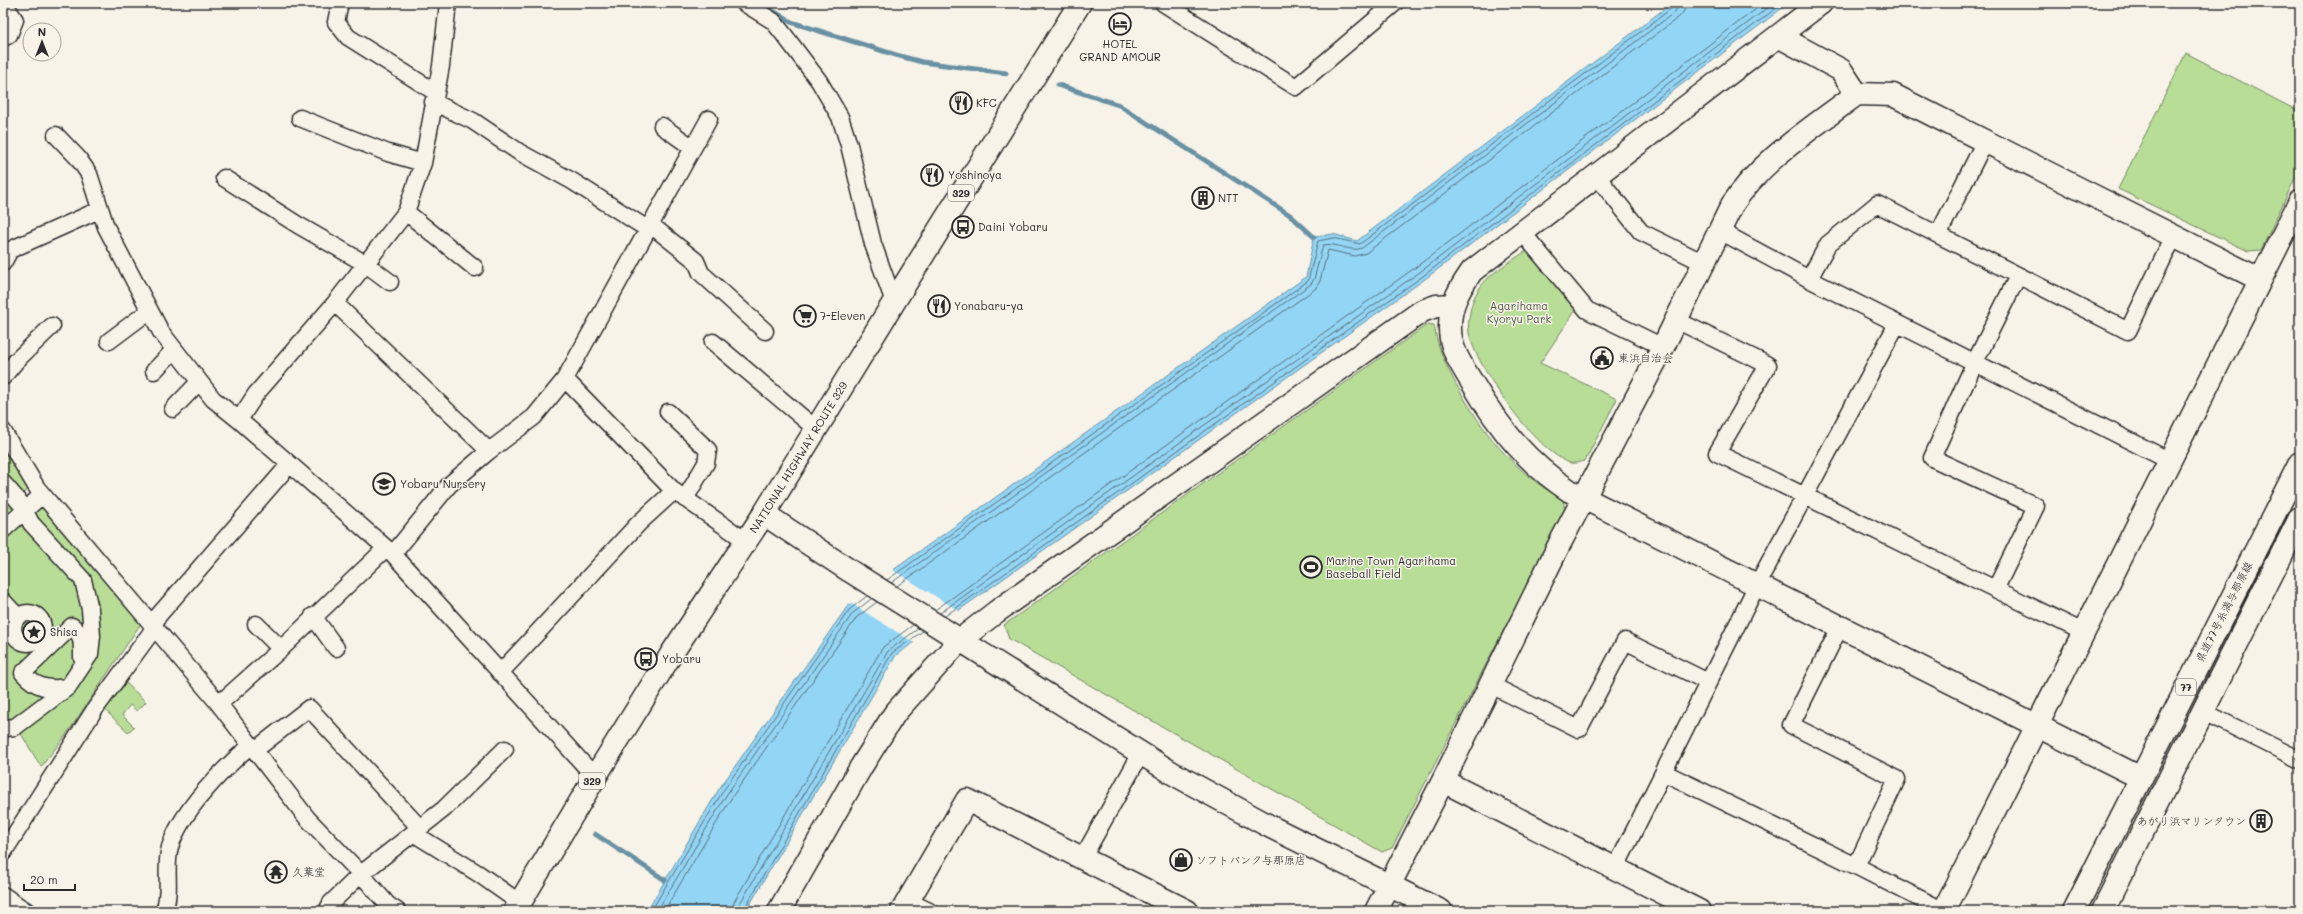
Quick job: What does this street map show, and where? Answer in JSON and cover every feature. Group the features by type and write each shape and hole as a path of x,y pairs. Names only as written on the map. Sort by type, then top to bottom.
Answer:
{"main road":[{"name":"NATIONAL HIGHWAY ROUTE 329","path":"517,907 672,653 764,514 1080,3"},
{"path":"1821,3 1472,271 1460,288 1452,305 1450,327 1453,347 1460,363 1491,415 1528,460 1552,480 1584,498 1840,628 2140,778"},
{"path":"1778,36 1841,70 1857,94"},
{"path":"1376,911 1443,781 1584,498 1663,346 1732,205 1745,185 1759,170 1857,94 1894,95 2259,279"},
{"path":"1944,911 2036,725 2170,461 2259,279 2300,201"},
{"path":"779,911 864,761 895,713 960,640 996,612 1422,311 1436,306 1452,305"},
{"name":"県道77号糸満与那原線","path":"2074,911 2300,464"},
{"path":"764,514 850,572 1140,754 1262,822 1441,911"},
{"name":"77","path":"2103,911 2300,518"},
{"path":"1443,781 1699,911"},
{"path":"905,906 967,800 1187,911"}],"street":[{"path":"3,38 9,35 15,20 4,3"},
{"path":"340,3 336,22 348,37 434,97 519,152 650,227 696,260 701,273 765,331"},
{"path":"239,420 256,394 335,303 406,212 423,164 448,3"},
{"path":"744,3 773,21 819,81 840,117 849,145 873,244 894,302"},
{"path":"1163,3 1296,87 1395,3"},
{"path":"300,118 388,153 423,164"},
{"path":"219,704 280,649 313,616 390,551 449,485 489,451 534,417 565,379 650,227 708,119"},
{"path":"662,126 693,148"},
{"path":"56,135 78,158 89,174 99,210 149,311 174,350 213,399 390,551 595,777"},
{"path":"1938,235 1985,141"},
{"path":"1596,175 1641,232 1704,263"},
{"path":"224,178 298,225 366,264 390,282"},
{"path":"1809,280 1828,244 1877,204 2128,331 2174,236"},
{"path":"3,263 10,250 99,210"},
{"path":"406,212 475,268"},
{"path":"1720,231 1809,280 2170,461"},
{"path":"1522,232 1587,310 1663,346"},
{"path":"1996,588 2036,506 1932,458 1974,364 2018,276"},
{"path":"335,303 489,451"},
{"path":"109,342 149,311"},
{"path":"1676,320 1768,365 1717,453 1996,588 2083,632"},
{"path":"1615,869 1757,585 1896,324"},
{"path":"3,377 17,360 52,326"},
{"path":"713,342 816,429"},
{"path":"154,371 174,350"},
{"path":"565,379 679,495 746,542"},
{"path":"173,408 199,382"},
{"path":"500,673 639,522 679,495 706,463 708,450 668,412"},
{"path":"3,431 42,495 102,563 152,626 219,704 307,818 361,874 388,905 397,911"},
{"path":"3,852 95,709 150,634 152,626 158,616 289,465"},
{"path":"3,483 22,505 31,523 83,580 90,609 92,636 90,654 68,688 15,727 3,728"},
{"path":"3,530 25,512 42,495"},
{"path":"83,580 102,563"},
{"path":"3,601 17,616"},
{"path":"313,616 336,648"},
{"path":"256,624 280,649"},
{"path":"68,688 43,688 36,686 23,673 72,626 78,630 82,638 82,661 78,674"},
{"path":"1840,628 1791,724 1896,779 1856,866"},
{"path":"1490,684 1579,729 1625,641 1708,682"},
{"path":"164,911 168,892 169,855 176,834 211,783 253,748 309,708 416,831 479,874 517,907"},
{"path":"2204,712 2300,760"},
{"path":"327,911 330,903 361,874 444,809 505,749"},
{"path":"1082,859 1140,754"},
{"path":"1664,773 1856,866 1944,911"},
{"path":"3,895 26,911"},
{"path":"905,906 929,911"}],"green space":[{"path":"2186,53 2300,112 2300,168 2261,250 2248,251 2118,189"},
{"name":"Agarihama Kyoryu Park","path":"1526,251 1534,252 1578,307 1540,363 1617,399 1585,461 1570,463 1556,456 1525,426 1495,386 1474,348 1469,333 1471,307 1480,287 1498,270"},
{"name":"Marine Town Agarihama Baseball Field","path":"1428,324 1434,325 1438,343 1448,368 1461,393 1482,426 1504,454 1530,478 1563,500 1565,510 1392,848 1382,852 1009,639 1004,625"},
{"path":"3,442 29,487 25,493 21,493 3,472"},
{"path":"31,492 142,622 66,735 41,767 20,732 3,740 3,493 18,509"},
{"path":"126,683 146,702 137,711 130,705 122,715 134,727 128,732 105,710"}],"water":[{"path":"1672,3 1789,3 1425,279 896,655 746,911 647,911 719,789 847,607 896,568 1306,277 1314,237 1333,234 1357,241"}],"pier":[{"path":"891,569 961,612 916,644 849,602"}],"waterway":[{"path":"760,3 791,22 896,55 922,62 1006,73"},
{"path":"1058,85 1119,105 1290,215 1314,237"},
{"path":"595,834 665,880"},
{"path":"26,902 41,911"}],"place":[{"name":"HOTEL GRAND AMOUR","path":"1120,24"},
{"name":"KFC","path":"961,103"},
{"name":"Yoshinoya","path":"932,175"},
{"name":"NTT","path":"1203,198"},
{"name":"Daini Yobaru","path":"963,227"},
{"name":"Yonabaru-ya","path":"939,306"},
{"name":"7-Eleven","path":"805,316"},
{"name":"東浜自治会","path":"1602,358"},
{"name":"Yobaru Nursery","path":"384,484"},
{"name":"Marine Town Agarihama Baseball Field","path":"1311,567"},
{"name":"Shisa","path":"34,632"},
{"name":"Yobaru","path":"646,659"},
{"name":"あがり浜マリンタウン","path":"2261,821"},
{"name":"ソフトバンク与那原店","path":"1181,860"},
{"name":"久葉堂","path":"276,872"}]}
